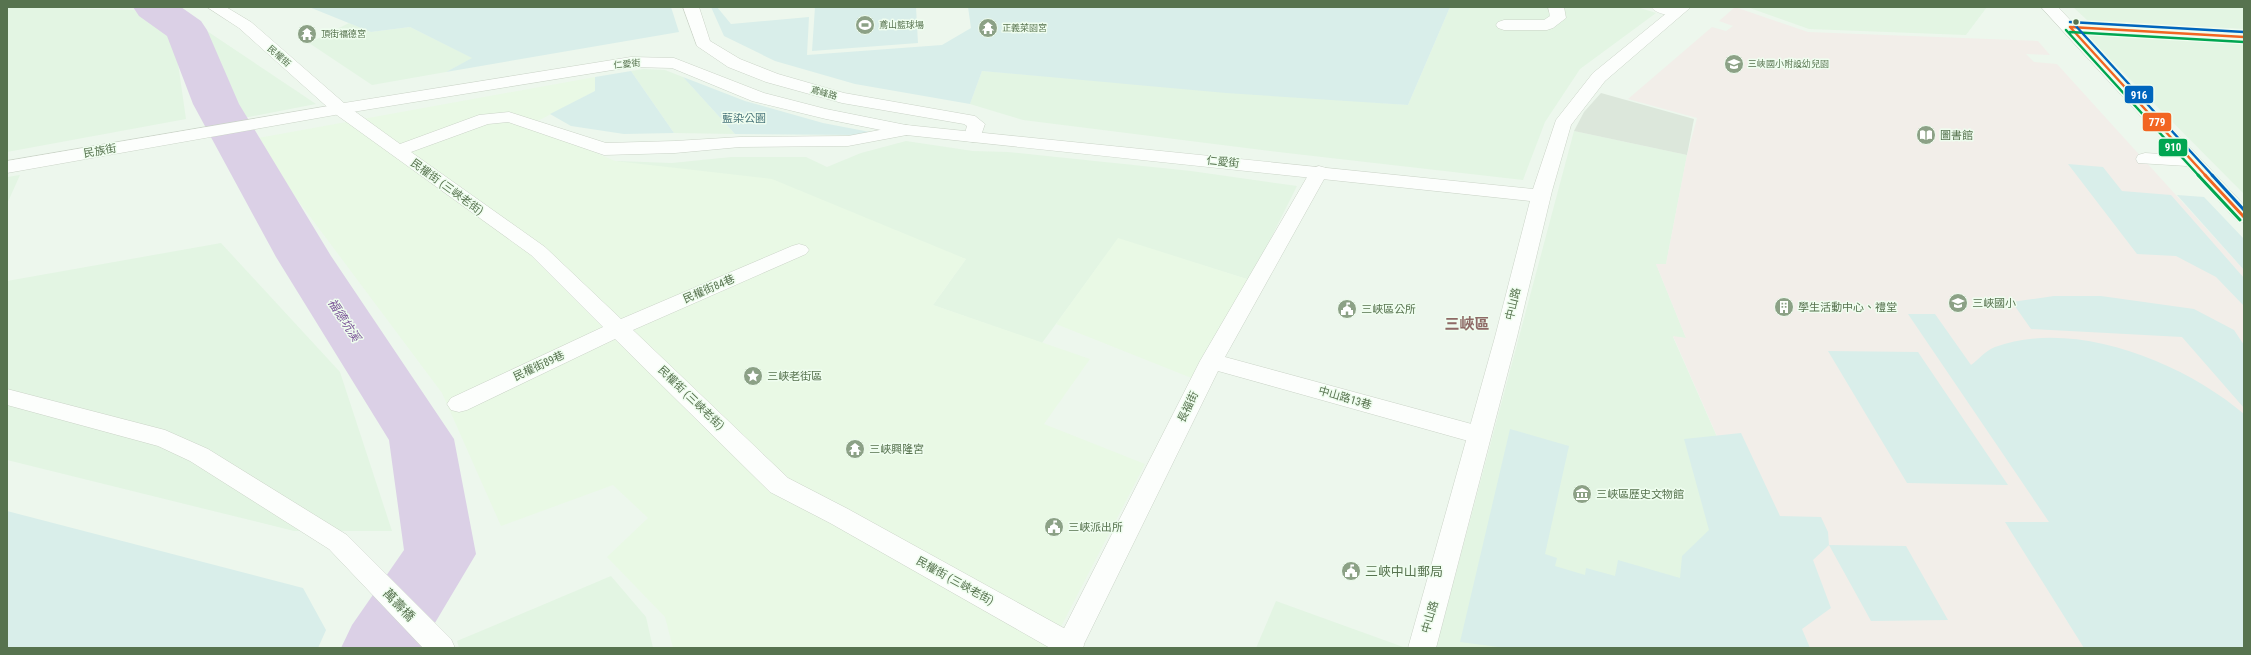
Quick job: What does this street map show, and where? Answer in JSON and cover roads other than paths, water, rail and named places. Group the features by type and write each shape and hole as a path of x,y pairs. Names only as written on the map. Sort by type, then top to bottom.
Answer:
{"street":[{"name":"民權街","path":"215,7 245,26 340,108"},
{"name":"鳶峰路","path":"690,7 703,43 734,63 772,78 842,98 969,120 976,124 973,137"},
{"path":"1504,24 1547,25 1558,18 1556,7"},
{"path":"1659,7 1679,10"},
{"path":"2049,7 2070,27 2190,161 2244,217"},
{"name":"中山路","path":"1422,648 1541,196 1562,124 1599,77 1679,10"},
{"path":"2070,27 2244,37"},
{"name":"仁愛街","path":"277,118 631,62 674,63 758,97 826,114 906,130 1541,196"},
{"name":"民權街 (三峽老街)","path":"340,108 397,151 538,251 779,484 839,516 1070,647"},
{"name":"仁愛街","path":"397,151 485,119 509,117 604,149 675,147 740,142 848,142 906,130"},
{"name":"民族街","path":"7,167 277,118"},
{"path":"2144,159 2190,161"},
{"name":"長福街","path":"1070,647 1211,361 1319,172"},
{"name":"民權街84巷","path":"619,328 799,250"},
{"name":"民權街89巷","path":"459,404 619,328"},
{"name":"中山路13巷","path":"1211,361 1479,435"},
{"name":"萬壽橋","path":"7,397 165,439 199,455 338,542 441,648"}],"waterway":[{"name":"福德坑溪","path":"154,7 186,30 216,104 304,257 421,439 440,554 379,648"}],"place":[{"name":"鳶山籃球場","path":"865,25"},
{"name":"正義菜園宮","path":"988,28"},
{"name":"頂街福德宮","path":"307,34"},
{"name":"三峽國小附設幼兒園","path":"1734,64"},
{"name":"圖書館","path":"1926,135"},
{"name":"三峽國小","path":"1958,303"},
{"name":"學生活動中心、禮堂","path":"1784,307"},
{"name":"三峽區公所","path":"1347,309"},
{"name":"三峽老街區","path":"753,376"},
{"name":"三峽興隆宮","path":"855,449"},
{"name":"三峽區歷史文物館","path":"1582,494"},
{"name":"三峽派出所","path":"1054,527"},
{"name":"三峽中山郵局","path":"1351,571"}],"district":[{"name":"三峽區","path":"1467,324"}],"park label":[{"name":"藍染公園","path":"744,118"}]}
